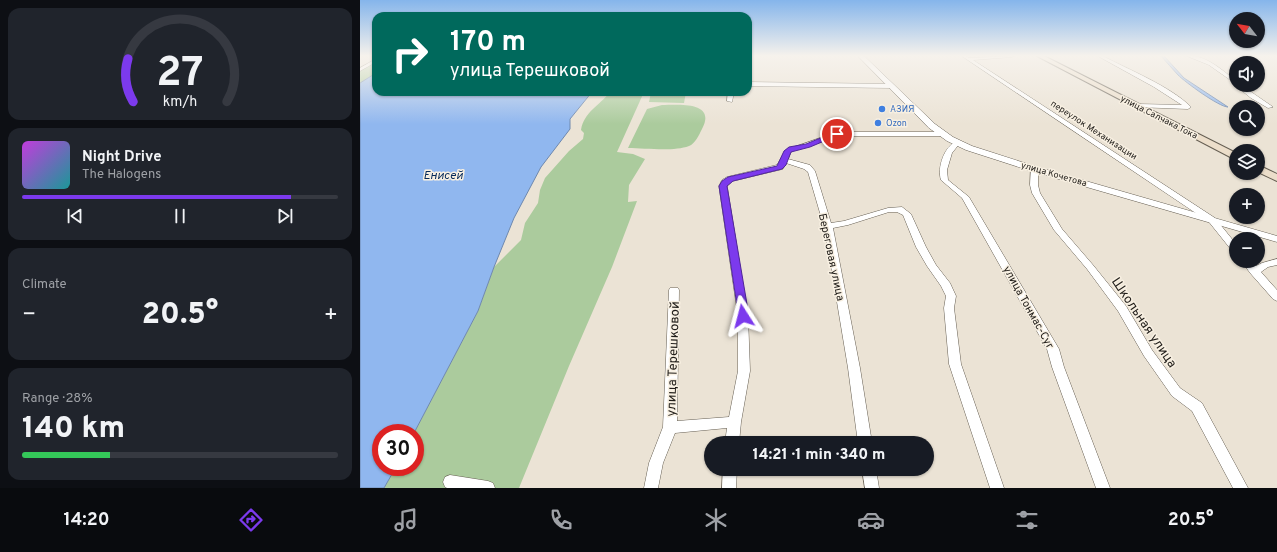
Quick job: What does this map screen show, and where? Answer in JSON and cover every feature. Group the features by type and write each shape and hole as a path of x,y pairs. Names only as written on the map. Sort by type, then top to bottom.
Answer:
{"main road":[{"name":"улица Салчака Тока","path":"1085,79 1229,153"},
{"path":"1265,172 1277,178"}],"street":[{"name":"улица Кочетова","path":"885,79 924,119 941,134 957,143 1034,169 1277,239"},
{"name":"переулок Механизации","path":"1000,79 1212,220 1229,241"},
{"path":"1138,106 1188,107 1176,97 1144,79"},
{"path":"752,84 892,86"},
{"path":"1247,92 1270,107"},
{"path":"730,101 731,96"},
{"path":"733,436 744,371 743,316 723,186 725,182 730,179 780,167 788,151 837,134 941,134"},
{"name":"улица Тонмас-Суг","path":"957,143 950,148 942,172 944,180 961,192 965,197 1053,349 1058,367 1103,488"},
{"name":"Береговая улица","path":"784,160 807,167 811,171 828,226 854,368 864,436"},
{"name":"Школьная улица","path":"1034,169 1034,185 1036,193 1058,230 1090,267 1122,309 1148,353 1176,392 1197,407 1241,488"},
{"path":"828,226 845,223 888,210 899,209 907,214 921,247 932,266 946,285 951,296 949,308 955,364 997,488"},
{"path":"1254,272 1277,262"},
{"path":"1251,268 1277,297"},
{"name":"улица Терешковой","path":"651,488 656,463 670,427 674,290"},
{"name":"улица Терешковой","path":"670,427 734,422"},
{"path":"729,488 730,476"},
{"path":"870,476 872,488"},
{"path":"450,482 488,488"}],"green space":[{"path":"360,79 367,79 360,83"},
{"path":"607,96 642,96 617,152 633,154 645,159 629,185 628,202 637,201 612,267 569,366 519,488 384,488 391,476 424,476 424,424 419,424 478,311 494,267 521,240 525,223 538,203 540,190 545,178 569,151 583,139 584,133 581,130 585,118"},
{"path":"650,96 685,96 684,103 649,102"},
{"path":"662,105 694,106 704,113 705,120 695,141 689,146 675,149 628,148 647,109"}],"water":[{"name":"Енисей","path":"367,79 372,79 372,96 589,96 570,119 570,129 541,167 514,218 478,311 419,424 372,424 372,476 391,476 384,488 360,488 360,83"},
{"path":"1183,79 1185,79 1228,107 1210,99"}],"place":[{"name":"АЗИЯ","path":"882,109"},
{"name":"Ozon","path":"878,123"}],"route":[{"path":"743,316 723,186 725,182 730,179 746,175 774,170 782,165 788,151 837,134"}]}
